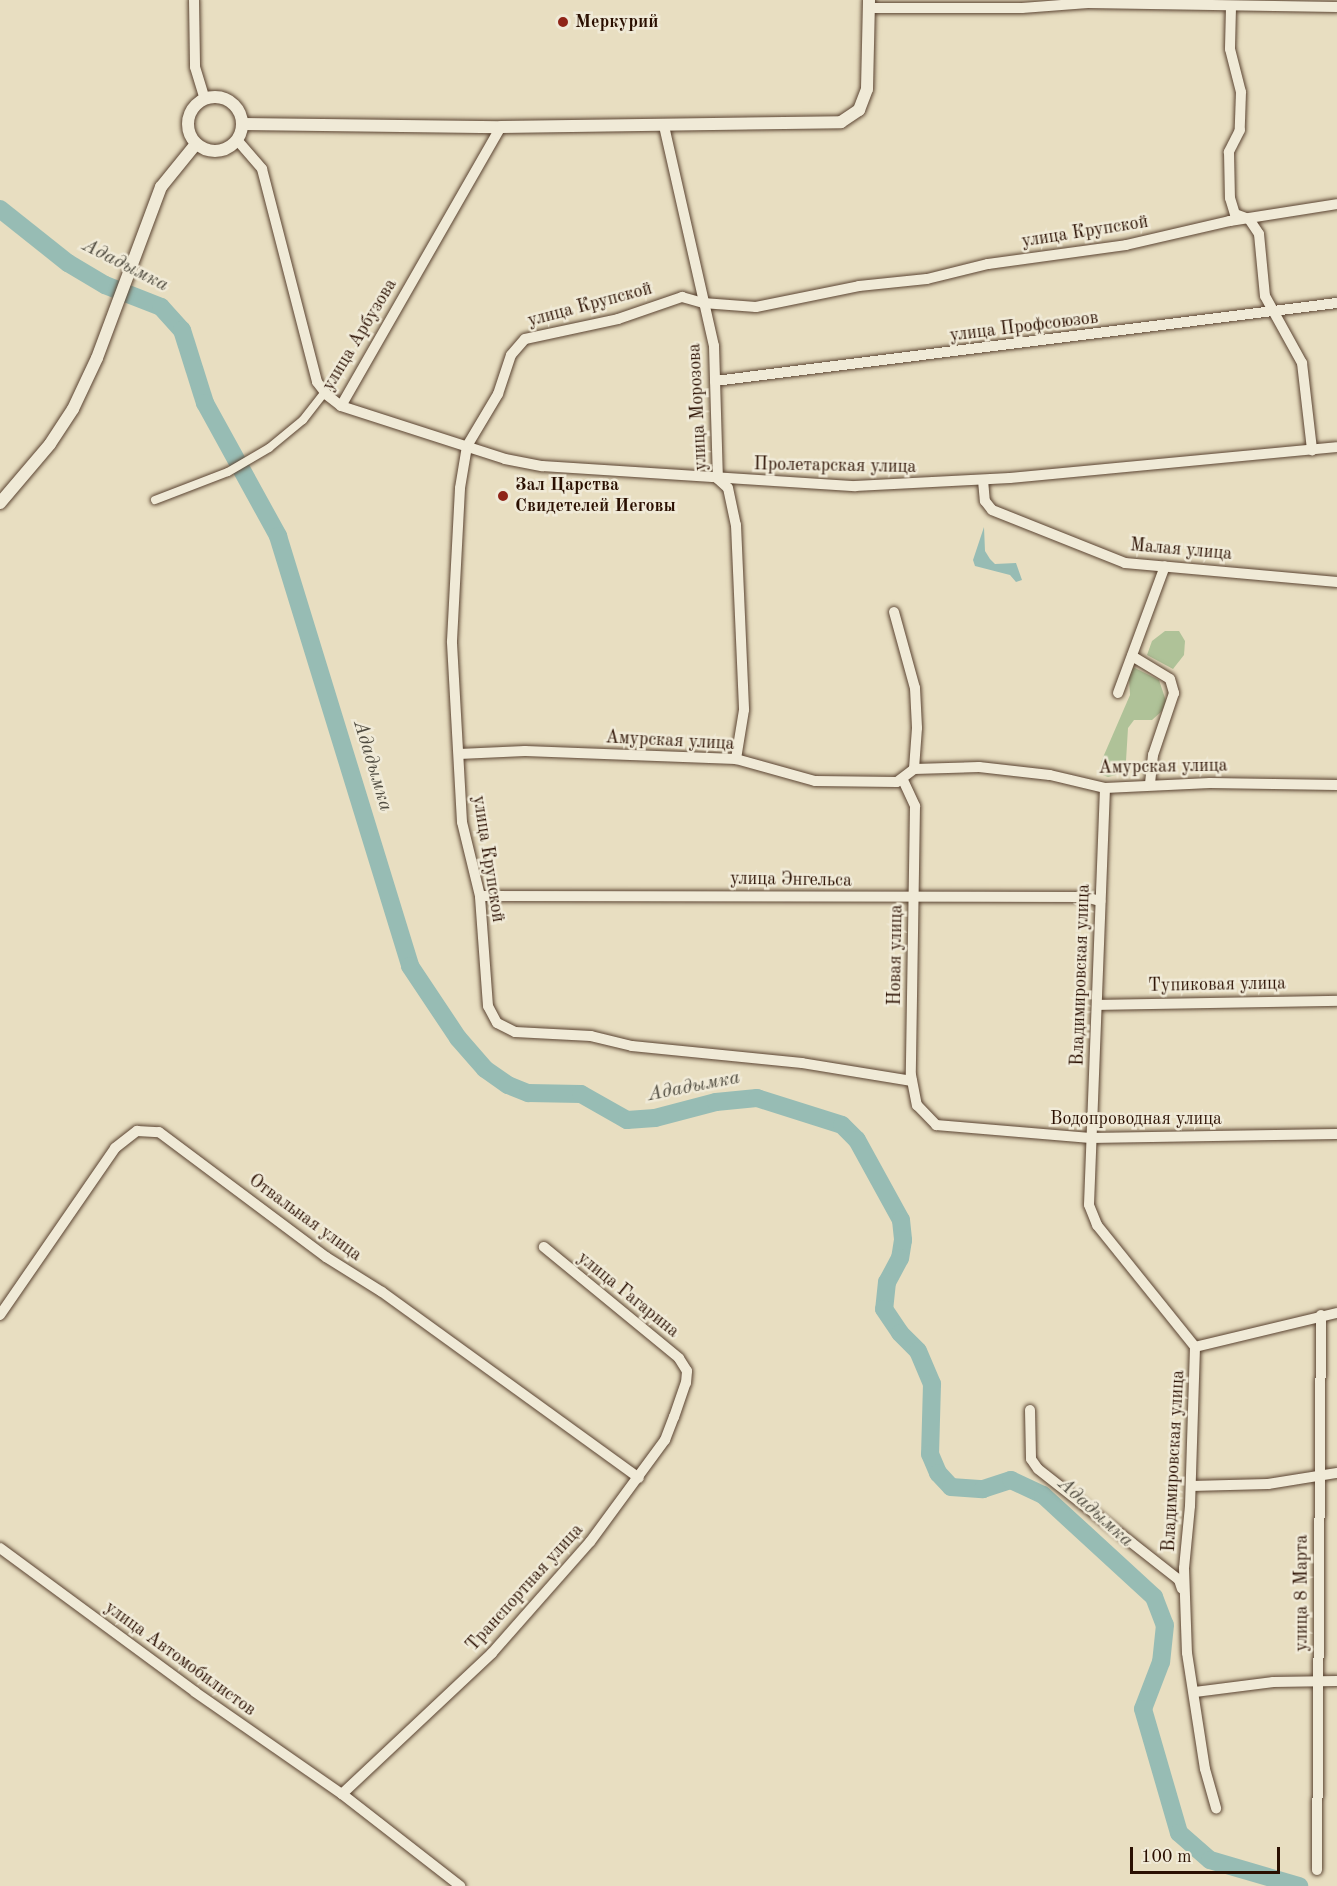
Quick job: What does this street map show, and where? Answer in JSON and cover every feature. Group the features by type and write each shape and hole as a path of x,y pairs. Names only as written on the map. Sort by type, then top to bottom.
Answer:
{"street":[{"path":"194,0 195,67 205,99"},
{"path":"243,124 501,127 841,122 858,110 867,89 869,4 1022,8 1088,3 1337,7"},
{"path":"1231,7 1230,49 1241,92 1240,130 1229,152 1230,198 1235,214 1249,219 1259,234 1265,296 1302,363 1312,450"},
{"path":"217,97 231,102 243,124 238,141 219,152 196,144 189,134 188,120 194,106 205,99 217,97"},
{"name":"улица Морозова","path":"664,126 714,346 718,479 728,488 736,525 744,710 736,759"},
{"name":"улица Арбузова","path":"238,141 262,169 316,382 341,406 501,127"},
{"path":"0,503 50,444 73,409 114,314 161,187 196,144"},
{"name":"улица Крупской","path":"912,1081 802,1063 632,1046 591,1036 515,1032 497,1023 488,1006 480,896 462,822 452,640 460,488 467,446 498,394 511,355 525,339 618,319 682,297 704,303 756,307 859,286 927,279 988,264 1126,245 1249,219 1337,204"},
{"name":"улица Профсоюзов","path":"715,381 1337,303"},
{"path":"155,500 228,472 269,448 303,420 325,392"},
{"name":"Пролетарская улица","path":"341,406 467,446 542,466 855,486 983,480 1337,447"},
{"name":"Малая улица","path":"983,480 985,501 1002,516 1125,563 1337,582"},
{"path":"1118,693 1165,566"},
{"path":"894,612 915,688 914,769 903,780"},
{"path":"1132,656 1170,680 1174,693 1153,755 1150,785"},
{"name":"Амурская улица","path":"459,754 525,752 736,759 815,781 903,780"},
{"name":"Амурская улица","path":"914,769 980,767 1050,775 1105,788 1150,785 1337,785"},
{"name":"Новая улица","path":"903,780 915,806 912,1081 917,1105 936,1125"},
{"name":"Владимировская улица","path":"1105,788 1089,1205 1097,1225 1195,1347 1185,1598 1188,1671 1195,1692 1205,1769 1216,1808"},
{"name":"улица Энгельса","path":"480,896 1084,897 1100,901"},
{"name":"Тупиковая улица","path":"1098,1005 1337,1001"},
{"name":"Водопроводная улица","path":"936,1125 1090,1138 1337,1134"},
{"name":"Отвальная улица","path":"0,1315 115,1148 137,1131 159,1132 326,1257 382,1292 639,1478"},
{"name":"улица Гагарина","path":"544,1247 679,1358 687,1371"},
{"path":"1195,1347 1337,1313"},
{"name":"улица 8 Марта","path":"1317,1870 1321,1315"},
{"name":"Транспортная улица","path":"342,1794 492,1653 590,1542 665,1440 687,1371"},
{"path":"1030,1410 1031,1459 1038,1469 1179,1580 1185,1598"},
{"path":"1191,1486 1268,1484 1319,1474 1337,1473"},
{"name":"улица Автомобилистов","path":"0,1548 195,1692 342,1794 460,1886"},
{"path":"1195,1692 1216,1687 1337,1681"}],"green space":[{"path":"1165,631 1179,631 1185,641 1184,655 1173,669 1147,655 1152,641"},
{"path":"1133,667 1159,680 1166,701 1162,711 1152,720 1134,720 1128,728 1126,761 1120,774 1108,777 1100,774 1101,762 1130,695 1129,678"}],"water":[{"path":"984,527 985,551 990,559 995,564 1016,563 1022,580 1016,582 1010,575 975,566 973,560"}],"waterway":[{"name":"Ададымка","path":"0,209 68,263 105,285 161,307 182,330 205,403 278,536 410,966 458,1038 485,1069 508,1085 528,1093 581,1094 627,1120 655,1118 716,1102 757,1098 842,1125 857,1140 901,1220 903,1240 900,1258 887,1282 884,1309 900,1333 918,1351 932,1384 930,1454 938,1473 951,1487 983,1489 1011,1480 1043,1495 1154,1597 1165,1625 1161,1662 1143,1709 1179,1833 1210,1860 1299,1886"}],"place":[{"name":"Меркурий","path":"563,22"},
{"name":"Зал Царства Свидетелей Иеговы","path":"503,496"}]}
